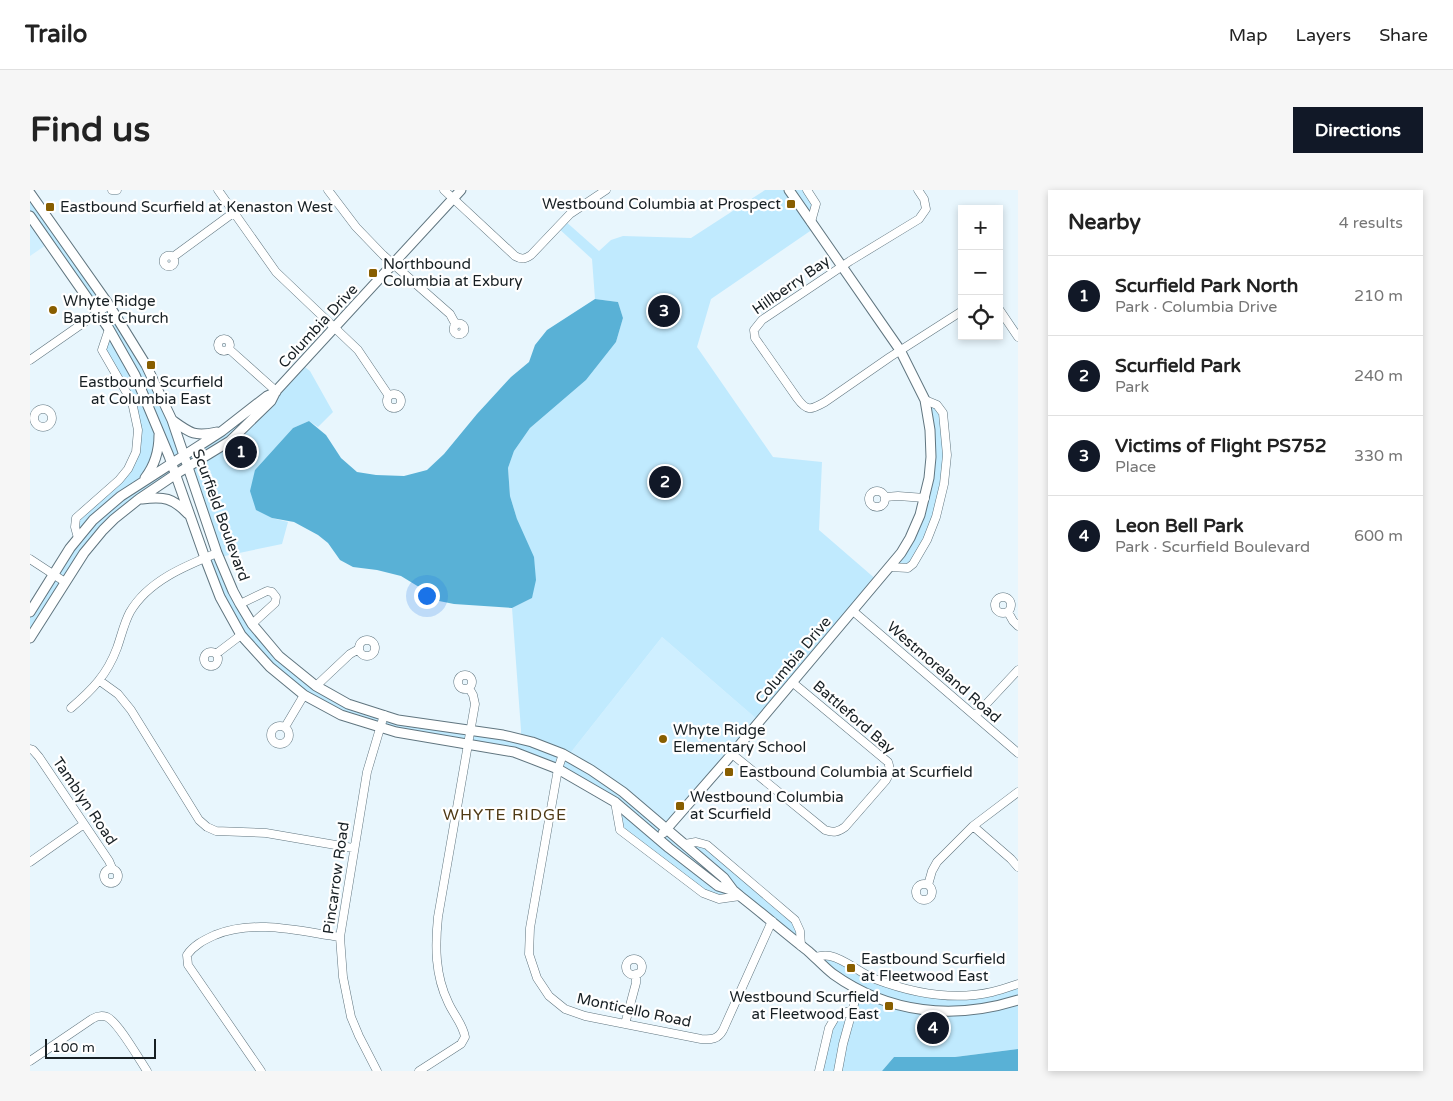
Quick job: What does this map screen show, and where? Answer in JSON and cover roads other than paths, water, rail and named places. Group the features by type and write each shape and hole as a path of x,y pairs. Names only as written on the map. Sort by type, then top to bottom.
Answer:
{"street":[{"path":"112,190 117,190"},
{"path":"218,190 276,272 336,327 358,350 389,396"},
{"path":"328,190 356,227 383,255 450,314 456,325"},
{"path":"444,190 515,256 521,259 526,259 531,255 570,214 606,190"},
{"name":"Columbia Drive","path":"30,638 84,553 103,530 139,499 230,441 271,401 276,391 461,190"},
{"name":"Columbia Drive","path":"658,839 901,553 920,515 930,478 930,430 925,400 900,350 789,190"},
{"path":"807,190 816,204 811,222"},
{"path":"842,266 919,218 926,209 924,199 918,190"},
{"name":"Scurfield Boulevard","path":"30,193 109,305 146,365 172,420 217,553 240,604 252,624 279,656 316,686 348,704 398,720 502,735 532,742 563,754 591,770 623,792 667,828 724,878 737,894 772,921 832,973 870,996 892,1003 927,1010 960,1012 995,1007 1018,1000"},
{"path":"173,257 233,213"},
{"name":"Scurfield Boulevard","path":"30,216 98,313 136,375 172,463 220,597 240,635 270,667 304,694 341,715 380,728 514,752 558,769 615,802 718,886 737,894"},
{"name":"Hillberry Bay","path":"842,266 757,324 754,330 755,338 761,347 803,407 809,409 825,402 900,350"},
{"path":"30,360 109,305"},
{"path":"900,350 958,314"},
{"path":"1003,315 1018,337"},
{"path":"78,538 75,527 76,518 119,480 128,469 136,452 138,430 132,402 102,350 108,329"},
{"path":"229,349 276,391"},
{"name":"Columbia Drive","path":"30,612 53,573 78,538 107,507 142,482 222,431 276,391"},
{"name":"Columbia Drive","path":"890,567 908,568 913,564 927,540 936,517 944,484 947,455 943,413 937,406 925,400"},
{"path":"172,420 190,433 206,434 222,431"},
{"path":"142,482 156,460 159,429"},
{"path":"139,499 157,497 170,499 190,516"},
{"path":"885,497 925,498"},
{"path":"71,708 100,680 116,649 129,614 142,596 165,578 217,553"},
{"path":"30,559 65,582"},
{"path":"240,604 267,591 272,592 276,597 275,603 252,624"},
{"name":"Westmoreland Road","path":"852,611 1018,753"},
{"path":"1008,612 1018,626"},
{"path":"216,654 240,635"},
{"path":"316,686 350,654 360,649"},
{"path":"975,716 1018,670"},
{"path":"100,680 118,694 131,710 199,820 207,828 216,831 266,833 353,848"},
{"name":"Battleford Bay","path":"732,754 825,830 833,832 838,832 845,827 886,780 890,774 888,762 792,682"},
{"path":"419,1071 461,1044 466,1037 441,985 436,964 436,938 475,704 474,695 470,688"},
{"path":"285,727 304,694"},
{"name":"Pincarrow Road","path":"377,1071 359,1036 346,996 340,937 353,848 367,772 384,715"},
{"name":"Tamblyn Road","path":"31,750 40,758 112,868"},
{"name":"Monticello Road","path":"563,754 558,769 530,928 529,954 537,978 549,996 565,1009 585,1016 625,1024 708,1040 716,1039 720,1036 772,921"},
{"path":"928,885 937,862 973,826 1018,792"},
{"path":"615,802 620,830 666,866 703,893 719,899 737,894"},
{"path":"30,862 84,824"},
{"path":"973,826 1018,867"},
{"path":"685,844 696,842 707,845 795,920 800,931 801,946"},
{"path":"261,1071 188,964 187,955 194,946 207,938 232,929 265,926 340,937"},
{"path":"815,957 829,956 837,958 873,979 915,992 940,995 976,995 1018,984"},
{"path":"625,1024 636,983 636,974"},
{"path":"838,1071 858,990"},
{"path":"819,1071 829,1028 836,1016 852,1010"},
{"path":"30,1061 92,1019 101,1015 109,1018 119,1029 148,1071"}],"water":[{"path":"595,299 618,302 623,318 616,342 586,380 530,428 514,451 508,468 510,496 517,519 534,557 536,580 532,598 512,608 454,604 429,599 419,587 401,576 353,567 340,560 328,543 318,535 294,522 272,518 256,510 250,491 255,470 293,428 309,421 326,435 341,458 357,472 404,476 427,470 444,454 511,377 529,362 535,345 547,330"},
{"path":"1018,1049 1018,1071 882,1071 894,1057 955,1057"}],"place":[{"name":"Westbound Columbia at Prospect","path":"791,204"},
{"name":"Eastbound Scurfield at Kenaston West","path":"50,207"},
{"name":"Northbound Columbia at Exbury","path":"373,273"},
{"name":"Whyte Ridge Baptist Church","path":"53,310"},
{"name":"Victims of Flight PS752","path":"664,311"},
{"name":"Eastbound Scurfield at Columbia East","path":"151,365"},
{"name":"Scurfield Park North","path":"241,452"},
{"name":"Scurfield Park","path":"665,482"},
{"name":"Whyte Ridge Elementary School","path":"663,739"},
{"name":"Eastbound Columbia at Scurfield","path":"729,772"},
{"name":"Westbound Columbia at Scurfield","path":"680,806"},
{"name":"Eastbound Scurfield at Fleetwood East","path":"851,968"},
{"name":"Westbound Scurfield at Fleetwood East","path":"889,1006"},
{"name":"Leon Bell Park","path":"933,1028"}],"district":[{"name":"WHYTE RIDGE","path":"505,815"}]}
